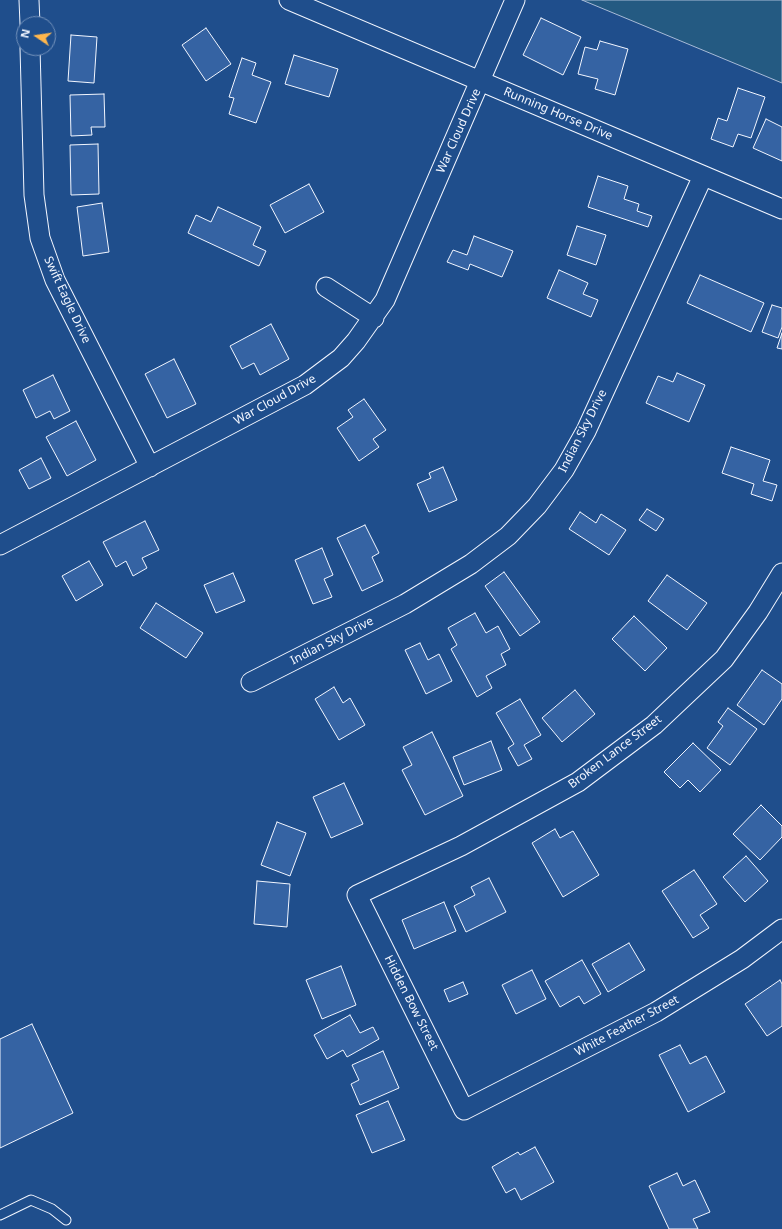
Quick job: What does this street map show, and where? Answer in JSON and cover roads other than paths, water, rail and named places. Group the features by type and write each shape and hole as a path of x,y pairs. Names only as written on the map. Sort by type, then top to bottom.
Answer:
{"street":[{"path":"29,0 30,16"},
{"name":"Running Horse Drive","path":"289,0 782,210"},
{"name":"War Cloud Drive","path":"0,545 305,385 341,358 356,342 374,318 384,300 481,81 515,0"},
{"name":"Swift Eagle Drive","path":"30,56 34,195 40,238 55,280 150,467"},
{"name":"Indian Sky Drive","path":"251,682 405,604 471,564 508,536 537,506 564,470 586,431 703,176"},
{"path":"326,287 374,318"},
{"name":"Broken Lance Street","path":"357,895 461,846 578,782 647,730 724,659 758,612 782,573"},
{"name":"Hidden Bow Street","path":"357,895 464,1110"},
{"name":"White Feather Street","path":"464,1110 656,1012 742,959 782,929"}],"lane":[{"path":"0,1215 31,1200 52,1209 66,1220"}]}
